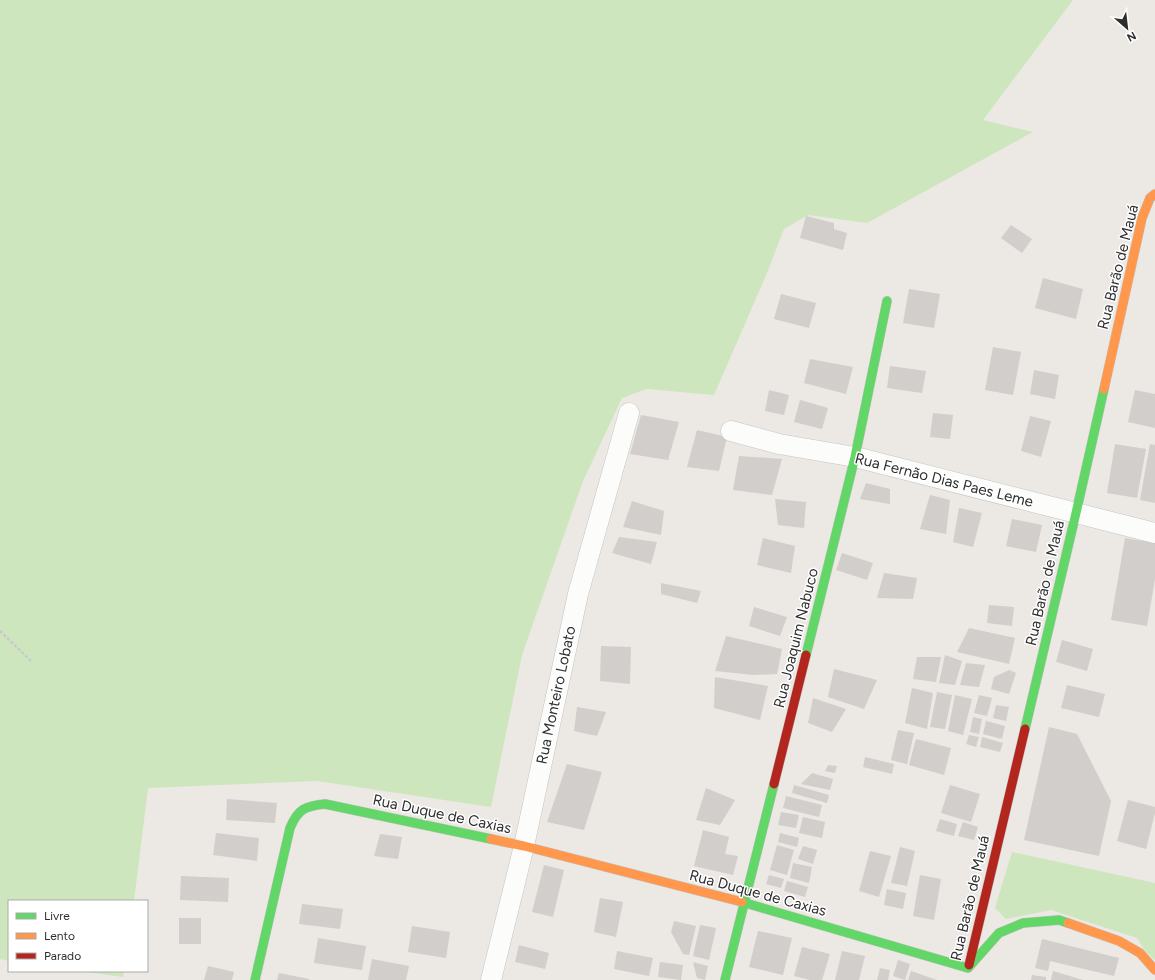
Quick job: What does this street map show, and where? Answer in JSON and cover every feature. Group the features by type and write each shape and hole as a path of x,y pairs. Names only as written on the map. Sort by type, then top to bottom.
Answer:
{"street":[{"name":"Rua Barão de Mauá","path":"968,971 1076,513 1140,224 1150,198 1155,194"},
{"name":"Rua Joaquim Nabuco","path":"725,980 855,457 887,301"},
{"name":"Rua Monteiro Lobato","path":"491,980 524,846 578,594 629,413"},
{"name":"Rua Fernão Dias Paes Leme","path":"731,431 779,444 855,457 1155,533"},
{"name":"Rua Duque de Caxias","path":"255,980 290,828 294,818 302,809 310,806 325,804 524,846 744,903 968,971"},
{"path":"968,971 999,933 1024,923 1059,920 1119,941 1140,953 1155,970"}],"path":[{"path":"0,631 31,661"}],"green space":[{"path":"0,0 1073,0 983,120 1033,132 867,223 808,215 784,229 767,273 714,395 647,389 622,398 583,481 522,655 491,807 317,781 148,788 134,900 8,900 8,961 0,959"},
{"path":"1012,852 1155,883 1155,960 1146,952 1137,938 1051,910 1006,919 995,908"},
{"path":"87,972 124,972 123,977"}],"building":[{"path":"806,216 834,223 834,229 847,233 843,250 800,238"},
{"path":"1011,225 1032,239 1022,253 1001,238"},
{"path":"1043,278 1083,289 1076,319 1035,308"},
{"path":"909,289 940,294 934,328 903,323"},
{"path":"781,294 816,303 809,328 774,319"},
{"path":"993,347 1021,352 1013,395 985,390"},
{"path":"810,359 853,367 846,394 804,383"},
{"path":"890,366 926,371 922,393 887,388"},
{"path":"1034,370 1059,375 1055,399 1030,394"},
{"path":"769,390 789,395 784,415 765,411"},
{"path":"1135,390 1155,394 1155,428 1128,422"},
{"path":"800,400 828,408 822,429 794,422"},
{"path":"933,413 953,415 950,439 930,437"},
{"path":"641,415 679,422 668,460 630,454"},
{"path":"1030,416 1051,421 1041,457 1021,451"},
{"path":"697,430 727,437 719,471 687,467"},
{"path":"1115,444 1146,449 1137,498 1107,493"},
{"path":"1150,444 1155,445 1155,503 1140,500"},
{"path":"739,456 782,459 772,495 733,490"},
{"path":"866,483 890,489 890,504 860,499"},
{"path":"930,495 950,500 946,534 920,529"},
{"path":"775,499 806,502 804,528 778,525"},
{"path":"632,501 664,511 661,535 623,527"},
{"path":"959,508 982,513 973,547 953,542"},
{"path":"1012,519 1042,525 1036,552 1006,546"},
{"path":"619,537 657,542 651,564 612,553"},
{"path":"763,538 795,546 791,573 757,565"},
{"path":"1125,538 1155,543 1155,579 1147,626 1111,620"},
{"path":"842,553 873,563 867,580 836,570"},
{"path":"884,573 917,578 913,599 877,598"},
{"path":"661,583 701,591 697,603 661,594"},
{"path":"989,605 1014,607 1012,626 987,623"},
{"path":"754,607 787,617 780,636 749,626"},
{"path":"969,628 1015,638 1009,664 957,652"},
{"path":"726,636 782,649 777,674 753,675 715,671"},
{"path":"1062,640 1093,649 1087,671 1056,662"},
{"path":"601,646 631,647 630,684 600,681"},
{"path":"945,655 962,661 955,685 939,683"},
{"path":"917,657 941,657 936,682 913,679"},
{"path":"966,663 985,665 979,687 960,685"},
{"path":"834,669 877,680 864,709 828,697"},
{"path":"1009,670 1016,673 1009,694 991,689 994,677"},
{"path":"715,677 768,686 760,720 714,708"},
{"path":"1067,685 1105,694 1099,717 1061,708"},
{"path":"912,688 933,693 927,729 905,723"},
{"path":"937,692 952,695 945,729 930,727"},
{"path":"955,695 972,699 963,735 948,731"},
{"path":"979,695 992,698 987,716 974,713"},
{"path":"813,698 846,709 832,732 808,723"},
{"path":"996,705 1009,707 1006,721 993,718"},
{"path":"577,707 606,712 597,736 574,731"},
{"path":"973,717 982,719 979,734 970,732"},
{"path":"986,721 1005,726 1002,739 983,734"},
{"path":"1049,727 1077,734 1111,801 1099,856 1024,840"},
{"path":"898,730 914,733 907,764 891,760"},
{"path":"969,735 979,737 976,747 966,744"},
{"path":"982,737 1003,743 1000,752 980,747"},
{"path":"916,739 951,748 944,775 909,765"},
{"path":"865,757 894,764 892,774 863,767"},
{"path":"567,764 602,772 584,830 547,822"},
{"path":"828,765 837,766 835,773 825,771"},
{"path":"812,773 833,779 830,790 801,784"},
{"path":"794,785 829,795 827,803 792,793"},
{"path":"950,785 980,794 971,822 941,813"},
{"path":"706,788 735,800 720,825 696,820"},
{"path":"786,796 822,805 819,817 783,808"},
{"path":"227,799 277,803 275,823 226,820"},
{"path":"1128,800 1155,807 1155,813 1146,849 1117,841"},
{"path":"781,812 799,815 796,828 778,825"},
{"path":"803,817 825,822 822,838 799,833"},
{"path":"940,819 957,824 954,836 936,831"},
{"path":"963,822 978,827 974,840 958,836"},
{"path":"703,830 729,837 725,854 738,856 733,875 694,866"},
{"path":"216,833 259,838 257,861 213,855"},
{"path":"780,833 799,838 797,847 778,842"},
{"path":"380,834 402,837 398,859 374,856"},
{"path":"777,845 794,850 787,875 770,870"},
{"path":"803,846 817,850 813,864 798,859"},
{"path":"900,847 915,851 907,886 891,883"},
{"path":"870,851 891,856 879,897 859,891"},
{"path":"793,863 812,867 809,883 790,878"},
{"path":"544,865 564,870 553,917 532,912"},
{"path":"769,875 784,879 781,888 766,884"},
{"path":"920,875 941,879 934,920 913,916"},
{"path":"181,876 229,878 228,902 180,900"},
{"path":"787,881 808,887 805,897 784,891"},
{"path":"887,889 906,893 903,909 884,905"},
{"path":"600,898 623,902 616,937 594,932"},
{"path":"302,904 343,909 340,929 299,924"},
{"path":"179,918 201,918 201,944 179,944"},
{"path":"674,921 696,926 689,955 683,954 671,932"},
{"path":"700,925 716,928 709,960 693,956"},
{"path":"412,926 450,932 446,958 408,952"},
{"path":"758,931 792,938 783,975 749,967"},
{"path":"318,938 366,946 362,970 314,963"},
{"path":"1042,939 1119,958 1114,976 1050,961 1048,971 1035,968"},
{"path":"519,945 549,953 545,969 515,962"},
{"path":"802,947 830,954 822,980 810,980 794,976"},
{"path":"617,951 653,958 649,976 614,969"},
{"path":"842,951 865,956 859,980 835,980"},
{"path":"372,959 409,966 406,980 368,980"},
{"path":"898,960 910,964 905,980 893,976"},
{"path":"660,962 683,965 681,980 658,977"},
{"path":"693,962 708,966 705,980 697,978"},
{"path":"208,966 234,972 232,980 204,980"},
{"path":"880,968 890,970 888,980 877,980"},
{"path":"911,971 937,980 908,980"},
{"path":"1053,971 1083,980 1051,980"},
{"path":"279,973 309,979 309,980 277,980"},
{"path":"1032,975 1046,977 1046,980 1031,980"}],"traffic: fast":[{"path":"806,655 855,457 887,301"},
{"path":"1025,729 1104,389"},
{"path":"725,980 774,784"},
{"path":"255,980 290,828 299,813 307,807 325,804 491,839"},
{"path":"742,902 968,968 999,933 1023,923 1059,920 1068,923"}],"traffic: slow":[{"path":"1104,389 1142,218 1150,198 1155,194"},
{"path":"491,839 524,846 742,902"},
{"path":"1068,923 1119,941 1140,953 1155,970"}],"traffic: jam":[{"path":"774,784 806,655"},
{"path":"969,965 1025,729"}]}
